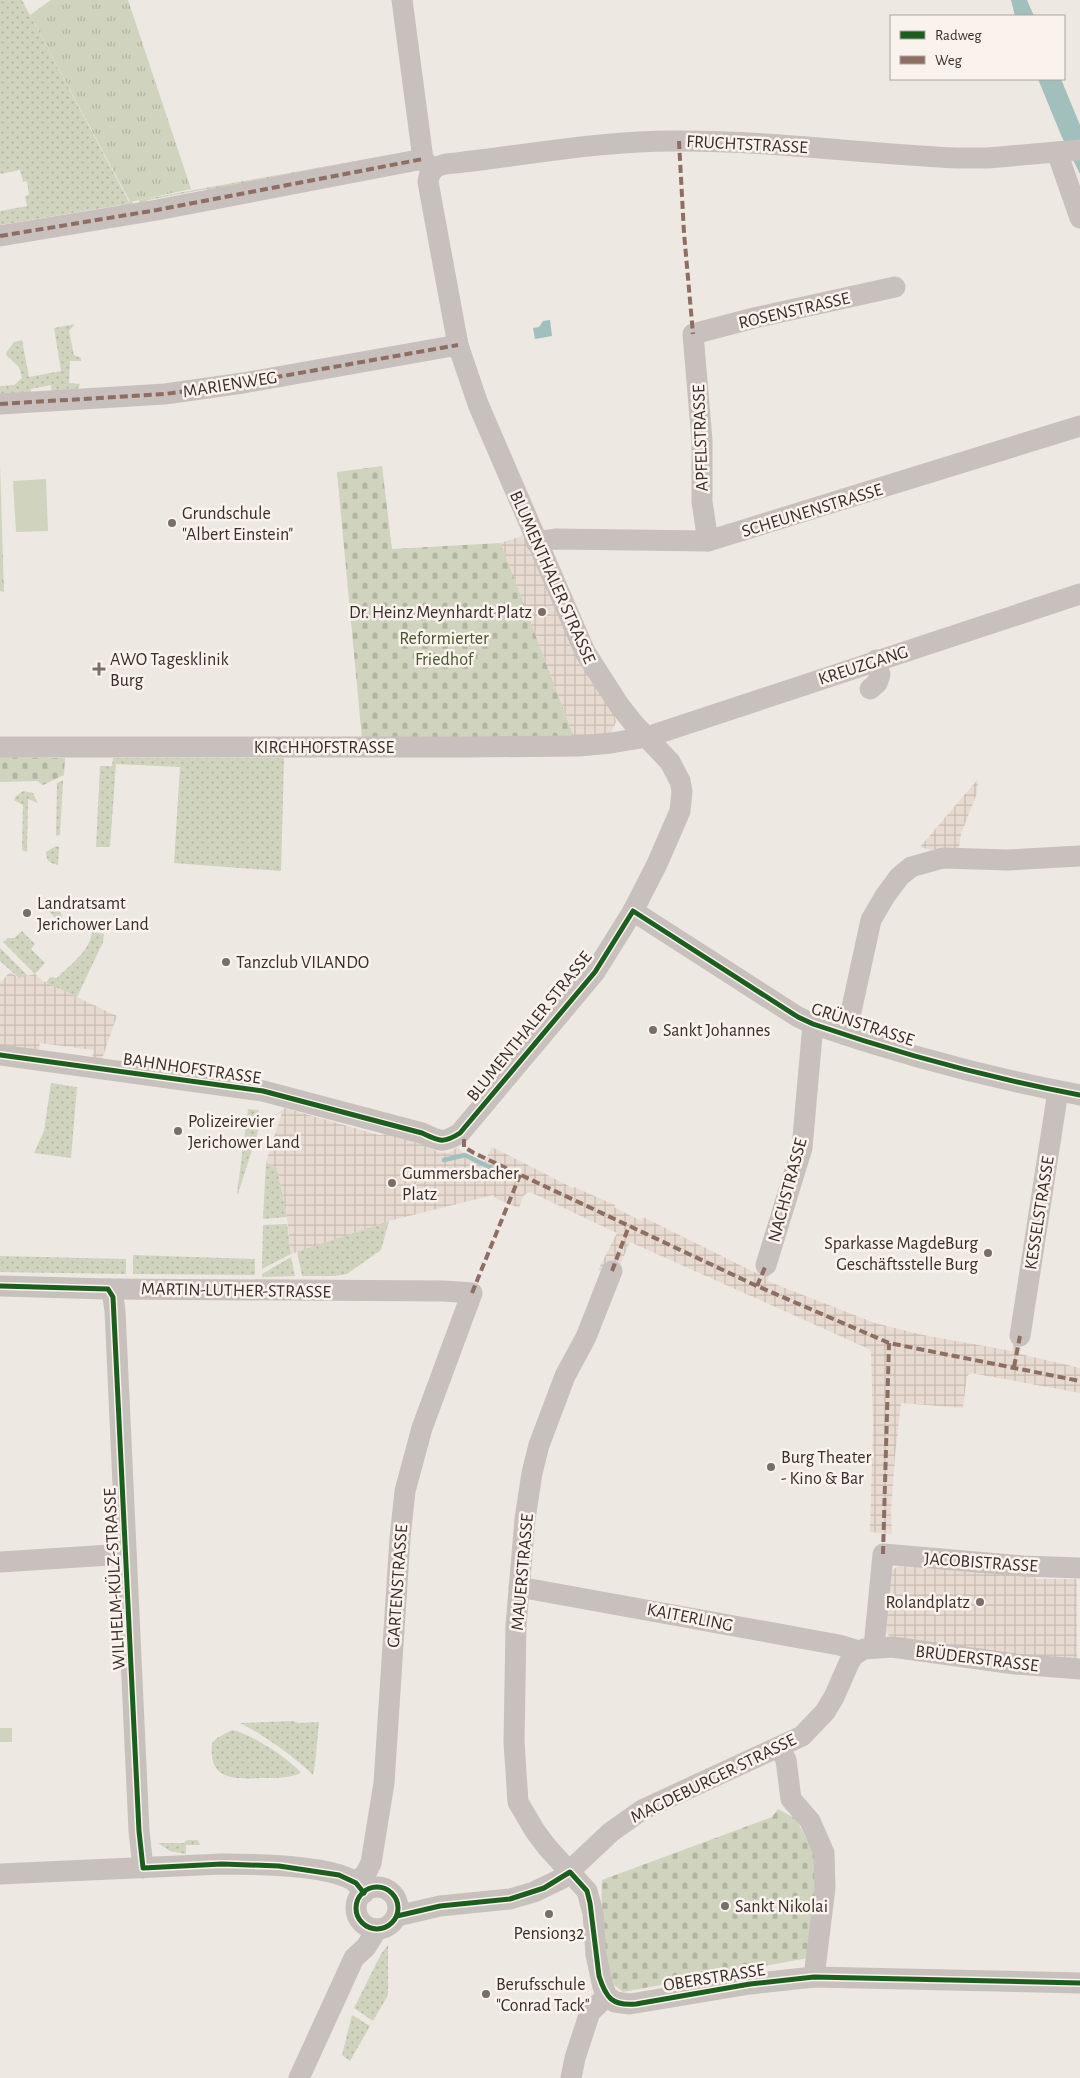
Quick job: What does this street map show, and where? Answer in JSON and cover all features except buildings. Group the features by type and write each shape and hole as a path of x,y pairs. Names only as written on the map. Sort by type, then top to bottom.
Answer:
{"street":[{"name":"BLUMENTHALER STRASSE","path":"402,0 428,164 428,182 458,345 478,404 585,652 619,705 634,724 661,750 675,771 680,781 682,800 673,828 633,911 595,972 460,1132"},
{"name":"FRUCHTSTRASSE","path":"428,164 439,166 562,150 680,140 766,144 957,158 1067,151"},
{"path":"1067,151 1080,218"},
{"path":"0,236 428,164"},
{"name":"ROSENSTRASSE","path":"693,334 754,318 895,287"},
{"name":"APFELSTRASSE","path":"693,334 702,441 702,502 708,541"},
{"name":"MARIENWEG","path":"0,404 164,394 252,381 458,345"},
{"name":"SCHEUNENSTRASSE","path":"536,542 555,539 708,541 1080,426"},
{"name":"KREUZGANG","path":"647,737 1080,594"},
{"path":"870,689 877,682 880,675 876,660"},
{"name":"KIRCHHOFSTRASSE","path":"0,747 585,746 647,737"},
{"path":"846,1035 866,936 876,909 899,877 911,866 942,858 1008,860 1080,856"},
{"name":"GRÜNSTRASSE","path":"633,911 798,1016 814,1024 954,1067 1080,1095"},
{"name":"NACHSTRASSE","path":"766,1265 802,1148 814,1024"},
{"name":"BAHNHOFSTRASSE","path":"0,1055 263,1091 422,1134 437,1141 450,1140 460,1132"},
{"name":"KESSELSTRASSE","path":"1020,1336 1058,1091"},
{"name":"MAUERSTRASSE","path":"570,1872 535,1831 517,1798 514,1742 516,1626 525,1519 539,1445 565,1376 586,1337 612,1271"},
{"name":"MARTIN-LUTHER-STRASSE","path":"0,1286 108,1289 444,1291 472,1293"},
{"name":"WILHELM-KÜLZ-STRASSE","path":"108,1289 113,1297 115,1311 139,1831 143,1868"},
{"name":"GARTENSTRASSE","path":"360,1888 372,1863 383,1792 400,1538 406,1491 422,1428 472,1293"},
{"path":"0,1562 126,1554"},
{"name":"JACOBISTRASSE","path":"883,1554 1023,1566 1080,1568"},
{"name":"MAGDEBURGER STRASSE","path":"395,1906 429,1902 440,1906 510,1899 544,1888 570,1872 612,1832 642,1810 802,1736 815,1723 834,1697 849,1663 867,1649 883,1554"},
{"name":"KAITERLING","path":"519,1587 867,1649"},
{"name":"BRÜDERSTRASSE","path":"867,1649 892,1647 1015,1664 1080,1669"},
{"path":"779,1747 786,1760 791,1799 810,1821 824,1853 825,1888 814,1977"},
{"path":"0,1874 222,1864 279,1866 327,1873 346,1878 360,1888 376,1888 389,1891 395,1906 389,1926 369,1925 358,1916 357,1903 360,1888"},
{"path":"570,1872 587,1891 599,1976 607,1996 590,2012 575,2058 571,2078"},
{"path":"299,2078 354,1958 355,1944 369,1925"},
{"name":"OBERSTRASSE","path":"607,1996 615,2002 630,2004 750,1984 814,1977 1080,1983"}],"green space":[{"path":"0,0 22,0 129,202 132,201 133,208 121,205 0,225 0,211 27,206 25,196 29,195 27,181 23,182 20,170 0,174"},
{"path":"51,0 128,0 191,189 130,202 30,15"},
{"path":"399,153 211,193 207,189 148,200 140,206 139,200"},
{"path":"75,324 69,331 74,355 81,358 81,361 70,361 69,383 80,384 75,395 52,396 51,385 31,389 31,397 0,399 0,386 14,385 22,378 19,367 6,355 14,342 22,340 29,377 61,371 54,328"},
{"path":"0,464 4,592 0,591"},
{"name":"Reformierter Friedhof","path":"382,466 392,549 501,543 574,737 362,739 337,472"},
{"path":"46,479 48,531 16,532 13,481"},
{"path":"0,757 65,758 64,775 43,785 37,781 0,782"},
{"path":"113,758 284,758 281,871 174,863 180,767 116,764 110,847 96,847 100,766 112,766"},
{"path":"63,780 60,835 56,836 57,783"},
{"path":"23,791 33,793 38,803 28,799 27,852 22,850 23,805 14,800"},
{"path":"56,846 59,847 58,865 49,861 46,855 46,852"},
{"path":"58,900 62,917 58,921 46,908"},
{"path":"22,931 35,944 31,949 45,963 35,974 3,942 8,938 14,938"},
{"path":"92,932 104,934 103,942 77,997 46,983 50,977 57,978 79,957 88,945"},
{"path":"0,948 29,977 19,978 0,961"},
{"path":"51,1083 77,1087 71,1158 34,1153 44,1131"},
{"path":"248,1109 259,1110 254,1131 260,1125 238,1194 237,1193"},
{"path":"266,1162 277,1168 287,1217 263,1219"},
{"path":"389,1221 381,1250 347,1274 302,1276 297,1251"},
{"path":"287,1224 291,1254 262,1269 263,1225"},
{"path":"133,1255 255,1259 255,1275 133,1274"},
{"path":"0,1256 126,1259 126,1274 0,1272"},
{"path":"291,1257 295,1276 262,1277 262,1274"},
{"path":"293,1721 299,1723 319,1722 313,1775 278,1746 240,1723"},
{"path":"0,1728 12,1728 12,1742 0,1742"},
{"path":"232,1730 269,1747 296,1767 301,1773 287,1777 272,1778 242,1778 225,1775 214,1765 212,1743"},
{"path":"778,1809 796,1819 814,1854 816,1888 808,1958 623,1992 611,1983 604,1932 602,1880 772,1817"},
{"path":"187,1840 198,1840 200,1845 186,1845 186,1854 170,1851 158,1843 184,1843"},
{"path":"388,1945 388,1995 373,2021 354,2008 381,1954"},
{"path":"352,2015 370,2026 350,2061 342,2055"}],"shaded area":[{"name":"Dr. Heinz Meynhardt Platz","path":"524,535 614,713 616,722 610,735 574,737 501,543"},
{"path":"978,779 977,793 961,834 959,849 944,854 920,847"},
{"path":"10,972 19,978 35,974 43,981 117,1016 101,1062 92,1061 93,1050 40,1043 38,1054 0,1046 0,983"},
{"path":"285,1108 379,1135 389,1134 412,1139 438,1152 448,1153 458,1147 462,1152 484,1163 492,1147 573,1188 615,1205 614,1207 641,1221 643,1217 756,1273 760,1263 772,1267 767,1281 875,1323 923,1335 1012,1351 1015,1335 1023,1336 1020,1354 1080,1368 1080,1393 971,1373 967,1376 963,1408 901,1403 891,1511 892,1534 870,1532 873,1426 871,1352 869,1349 630,1242 614,1279 598,1270 617,1233 530,1192 524,1195 519,1208 497,1199 493,1195 389,1221 291,1254 287,1217 277,1168 266,1162 282,1113 275,1115"},
{"name":"Rolandplatz","path":"898,1566 1032,1575 1036,1579 1077,1579 1077,1663 891,1638 886,1632 889,1573"}],"water":[{"path":"1011,0 1027,0 1034,15 1015,15"},
{"path":"1038,80 1061,80 1080,125 1080,174 1061,135"},
{"path":"550,320 552,336 535,339 533,328 539,327 543,321"}],"waterway":[{"path":"444,1160 465,1155 505,1175"}],"marked path":[{"path":"679,141 684,233 693,334"},
{"path":"0,236 157,210 423,159"},
{"path":"0,404 165,394 243,383 458,345"},
{"path":"464,1139 464,1147 474,1153 757,1286 889,1343 1080,1381"},
{"path":"472,1293 520,1175"},
{"path":"612,1271 629,1226"},
{"path":"757,1286 766,1265"},
{"path":"1014,1367 1020,1336"},
{"path":"883,1554 889,1343"}],"cycle path":[{"path":"0,1055 263,1091 445,1140 460,1133 595,972 633,911 798,1017 813,1024 945,1064 1080,1095"},
{"path":"0,1286 108,1289 113,1297 139,1831 143,1868 222,1864 279,1866 339,1875 356,1883 364,1893"},
{"path":"397,1916 440,1906 510,1899 544,1888 570,1872 587,1891 599,1976 604,1990 611,1999 621,2004 636,2004 750,1984 814,1977 1080,1983"},
{"path":"377,1887 392,1893 398,1908 392,1923 377,1929 362,1923 356,1908 362,1893 377,1887"}],"place":[{"name":"Grundschule \"Albert Einstein\"","path":"172,523"},
{"name":"Dr. Heinz Meynhardt Platz","path":"542,612"},
{"name":"AWO Tagesklinik Burg","path":"99,669"},
{"name":"Landratsamt Jerichower Land","path":"27,913"},
{"name":"Tanzclub VILANDO","path":"226,962"},
{"name":"Sankt Johannes","path":"653,1030"},
{"name":"Polizeirevier Jerichower Land","path":"178,1131"},
{"name":"Gummersbacher Platz","path":"392,1183"},
{"name":"Sparkasse MagdeBurg Geschäftsstelle Burg","path":"988,1253"},
{"name":"Burg Theater - Kino & Bar","path":"771,1467"},
{"name":"Rolandplatz","path":"980,1602"},
{"name":"Sankt Nikolai","path":"725,1906"},
{"name":"Pension32","path":"549,1914"},
{"name":"Berufsschule \"Conrad Tack\"","path":"486,1994"}]}
